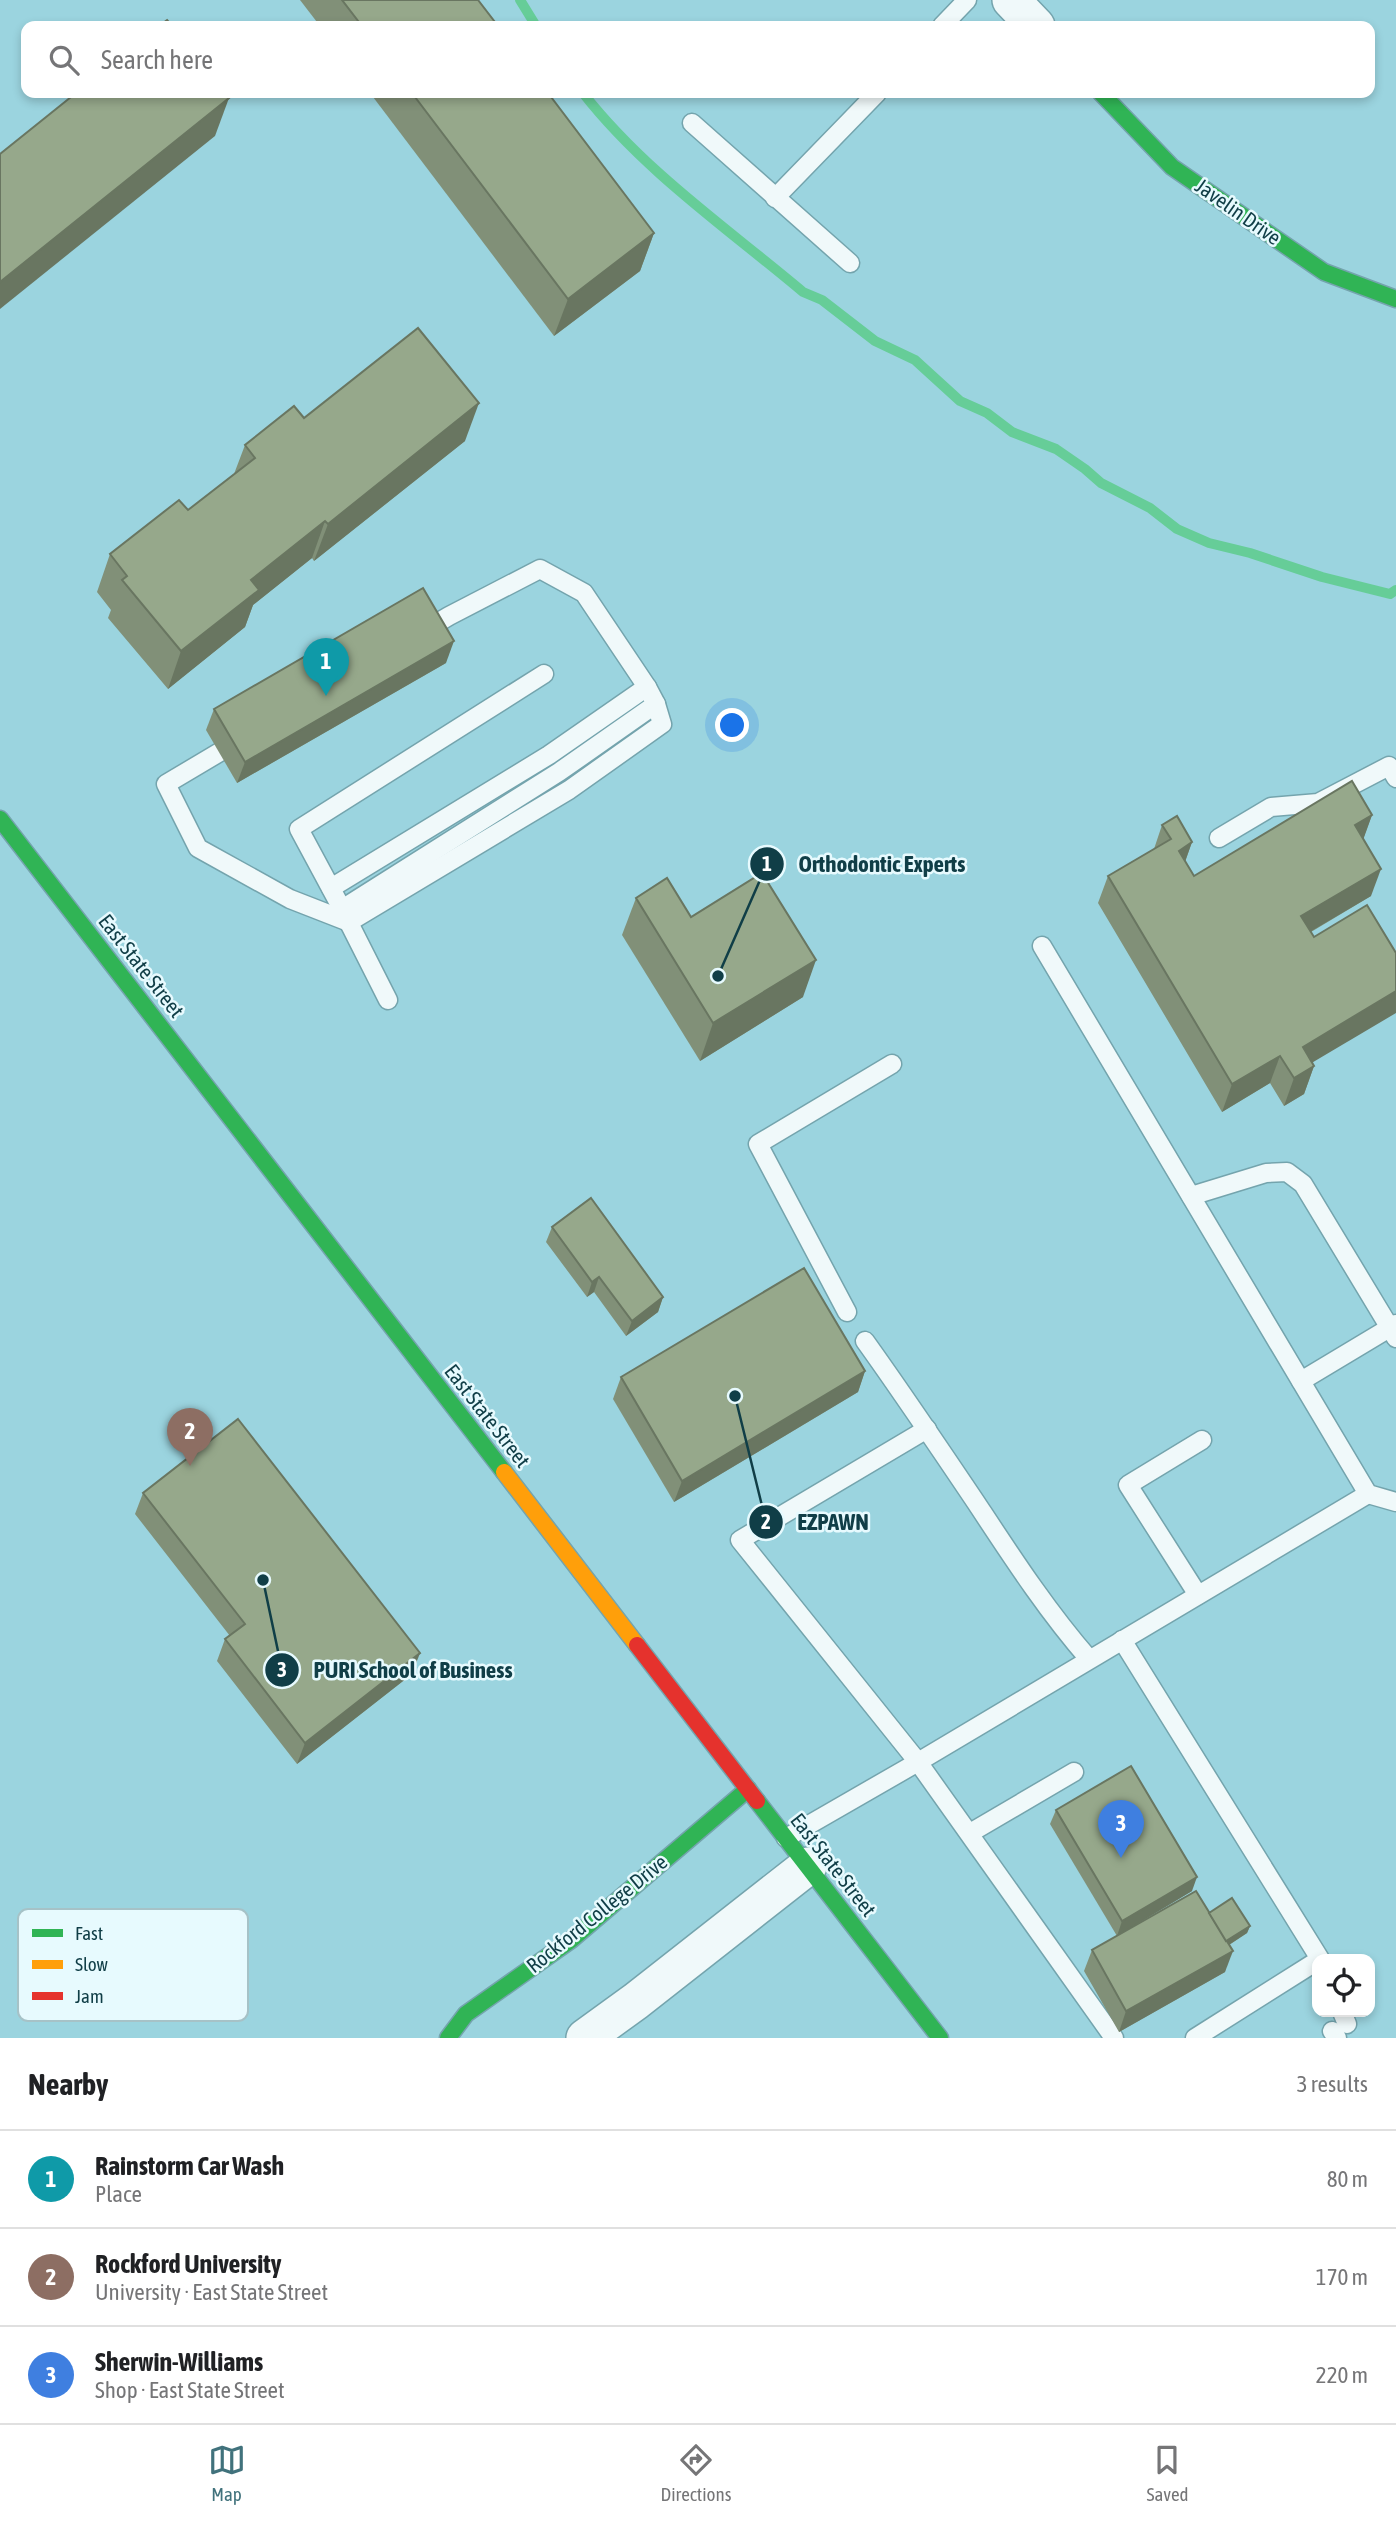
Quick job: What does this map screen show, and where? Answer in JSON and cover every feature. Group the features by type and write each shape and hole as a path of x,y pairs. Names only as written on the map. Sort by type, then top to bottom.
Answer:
{"main road":[{"name":"Javelin Drive","path":"1106,98 1172,166 1324,272 1396,299"},
{"name":"East State Street","path":"0,819 940,2038"},
{"name":"Rockford College Drive","path":"447,2038 466,2014 571,1940 748,1789"}],"street":[{"path":"1010,0 1031,21"},
{"path":"584,2038 636,2001 797,1852"}],"lane":[{"path":"947,21 967,0"},
{"path":"775,198 872,98"},
{"path":"692,123 850,263"},
{"path":"540,569 584,593 647,687 656,704 346,915 290,899 198,848 166,783 449,616 540,569"},
{"path":"388,1000 299,829 544,674"},
{"path":"331,888 549,755 647,687"},
{"path":"1219,838 1271,807 1318,803 1389,766 1396,778"},
{"path":"1042,946 1368,1494 1396,1502"},
{"path":"847,1312 758,1144 892,1064"},
{"path":"1191,1196 1266,1173 1287,1172 1303,1184 1394,1330 1301,1381"},
{"path":"865,1341 1022,1572 1089,1659"},
{"path":"927,1429 740,1540 918,1762 1114,2038"},
{"path":"1198,1595 1128,1485 1202,1440"},
{"path":"797,1852 918,1762 1368,1494"},
{"path":"1122,1640 1316,1954"},
{"path":"970,1833 1074,1772"},
{"path":"1195,2038 1312,1965"}],"building":[{"path":"342,0 478,0 494,21 358,21"},
{"path":"70,98 229,98 0,282 0,154"},
{"path":"416,98 552,98 654,233 568,299"},
{"path":"418,328 479,403 328,524 325,521 251,580 259,590 181,651 122,580 127,576 110,554 179,500 188,510 255,458 245,445 294,406 304,418"},
{"path":"423,588 454,641 245,762 214,709"},
{"path":"1352,781 1372,815 1355,825 1381,869 1301,916 1314,937 1367,905 1396,953 1396,991 1303,1047 1314,1066 1294,1078 1280,1056 1232,1084 1108,876 1171,839 1162,825 1177,816 1192,842 1179,851 1194,876"},
{"path":"762,873 816,960 713,1023 636,898 667,878 691,917"},
{"path":"591,1198 663,1297 632,1321 599,1277 592,1282 552,1227"},
{"path":"804,1268 865,1371 682,1481 621,1377"},
{"path":"238,1419 420,1653 305,1743 225,1639 245,1624 143,1493"},
{"path":"1131,1766 1197,1877 1122,1921 1056,1810"},
{"path":"1196,1891 1233,1951 1126,2011 1092,1950"},
{"path":"1232,1898 1250,1926 1226,1941 1209,1913"}],"waterway":[{"path":"520,0 533,21"},
{"path":"587,98 632,148 659,173 803,292 822,300 875,341 915,360 960,401 987,413 1012,432 1056,449 1101,483 1150,508 1177,529 1209,543 1250,553 1322,577 1390,594 1396,590"}],"traffic: fast":[{"path":"1106,98 1172,167 1324,272 1396,299"},
{"path":"0,819 504,1472"},
{"path":"448,2038 466,2014 571,1940 748,1789"},
{"path":"757,1801 940,2038"}],"traffic: slow":[{"path":"504,1472 637,1645"}],"traffic: jam":[{"path":"637,1645 757,1801"}],"place":[{"name":"Rainstorm Car Wash","path":"326,696"},
{"name":"Orthodontic Experts","path":"718,976"},
{"name":"EZPAWN","path":"735,1396"},
{"name":"Rockford University","path":"190,1466"},
{"name":"PURI School of Business","path":"263,1580"},
{"name":"Sherwin-Williams","path":"1121,1858"}]}
